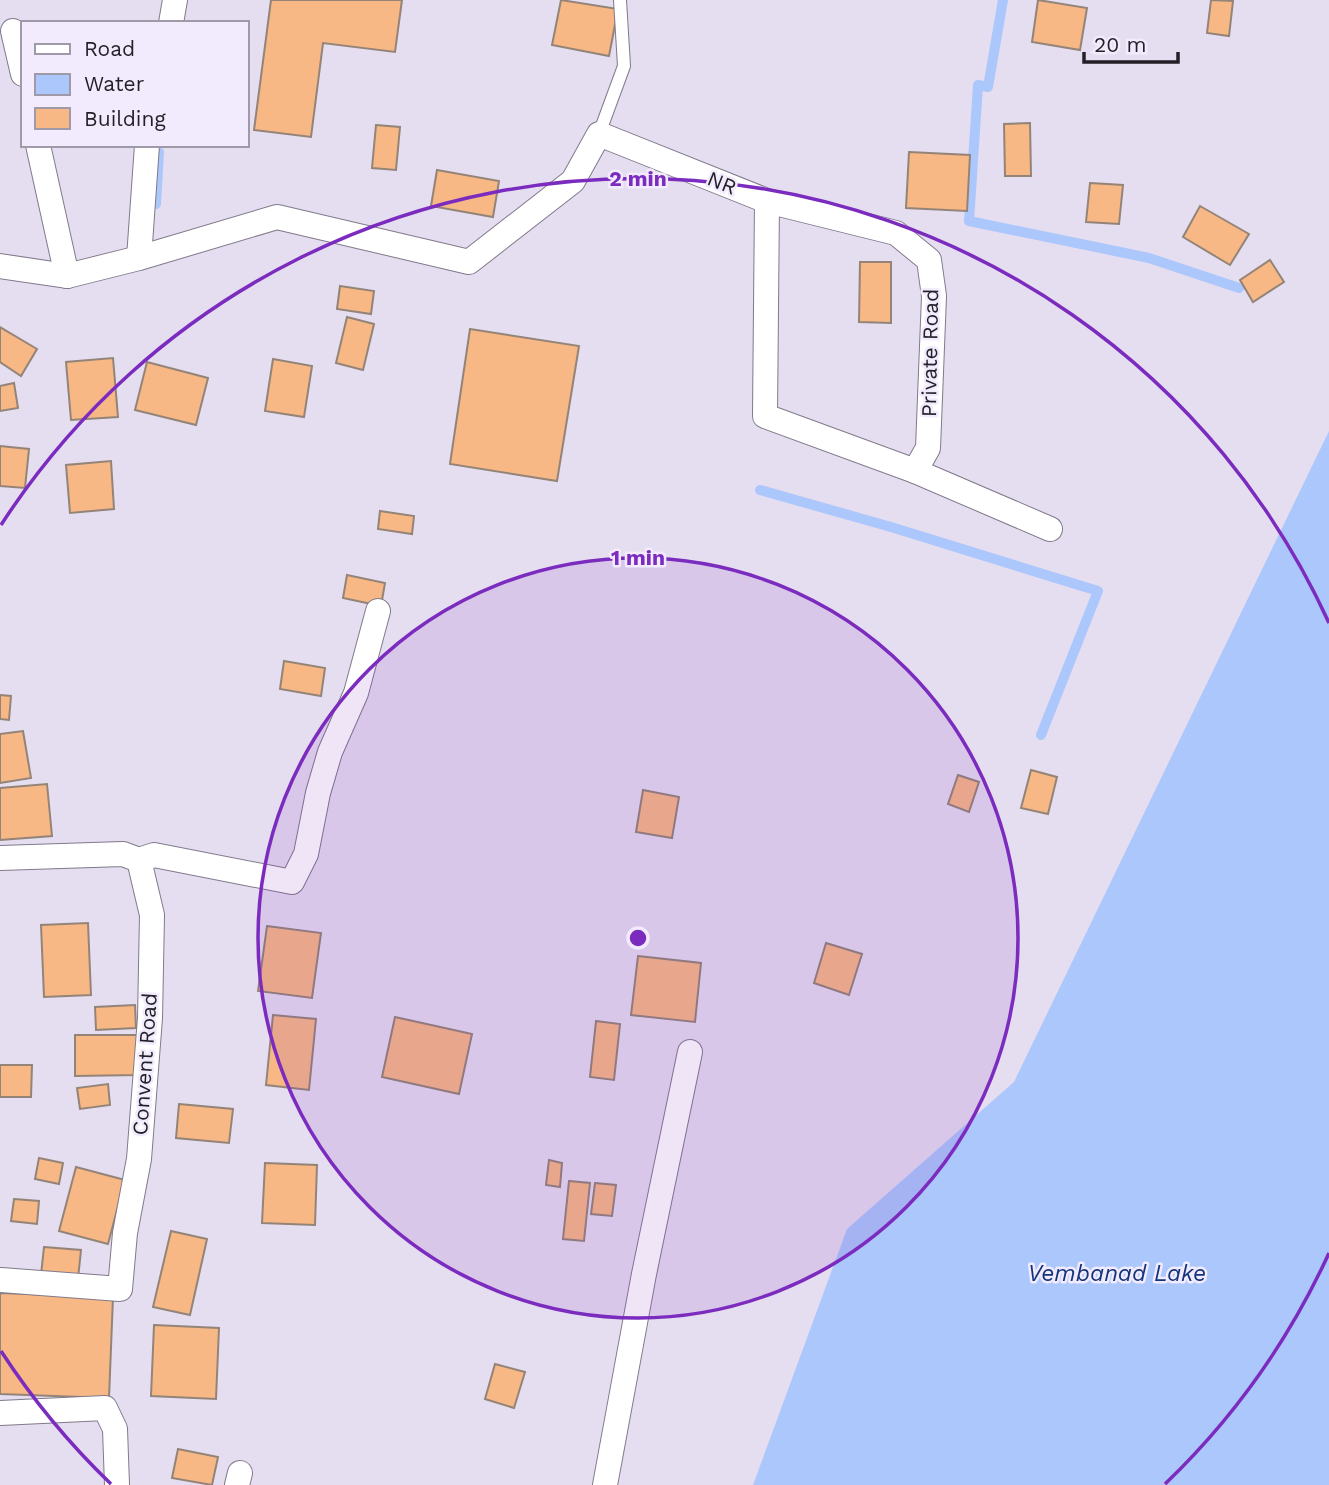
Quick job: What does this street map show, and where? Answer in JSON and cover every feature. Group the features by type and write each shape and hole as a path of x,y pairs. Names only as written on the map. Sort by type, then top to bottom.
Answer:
{"street":[{"path":"171,21 175,0"},
{"path":"13,31 21,65"},
{"path":"0,266 67,276 139,258 277,217 469,262 573,181 599,134"},
{"name":"NR","path":"599,134 767,201"},
{"path":"38,147 67,276"},
{"path":"139,258 147,147"},
{"path":"767,201 765,416 915,471 1051,529"},
{"name":"Private Road","path":"767,201 896,233 929,260 934,296 928,448 915,471"},
{"path":"0,858 123,854 139,860 154,855 292,881 306,854 318,793 330,752 356,693 378,611"},
{"name":"Convent Road","path":"1,1280 120,1289 125,1233 139,1159 150,1018 152,915 139,860"},
{"path":"605,1485 644,1274 690,1052"},
{"path":"0,1413 104,1408 115,1429 117,1485"}],"lane":[{"path":"599,134 624,66 620,0"}],"water":[{"name":"Vembanad Lake","path":"1329,431 1329,1485 753,1485 847,1229 1014,1082"}],"building":[{"path":"271,0 402,0 395,52 323,43 311,137 254,130"},
{"path":"561,0 618,9 609,56 552,45"},
{"path":"1038,0 1087,8 1080,50 1032,42"},
{"path":"1211,0 1233,1 1229,36 1207,33"},
{"path":"1030,123 1031,176 1005,176 1004,124"},
{"path":"376,125 400,127 396,170 372,168"},
{"path":"909,152 970,155 967,211 906,208"},
{"path":"437,170 499,181 493,217 431,206"},
{"path":"1090,183 1123,185 1119,224 1086,222"},
{"path":"1200,206 1249,234 1230,265 1183,237"},
{"path":"1270,260 1284,282 1253,302 1240,280"},
{"path":"860,262 891,262 891,323 859,322"},
{"path":"340,286 374,291 371,314 337,309"},
{"path":"347,317 374,324 363,370 336,363"},
{"path":"0,327 37,349 21,376 0,362"},
{"path":"470,329 579,346 557,481 450,464"},
{"path":"113,358 118,417 71,420 66,362"},
{"path":"273,359 312,366 304,417 265,411"},
{"path":"147,362 208,378 196,425 135,410"},
{"path":"14,383 18,408 0,411 0,386"},
{"path":"0,446 29,449 25,488 0,486"},
{"path":"111,461 114,509 70,513 66,465"},
{"path":"380,511 414,516 412,534 378,529"},
{"path":"347,575 385,583 381,606 343,598"},
{"path":"284,661 325,668 321,696 280,689"},
{"path":"0,695 11,696 9,720 0,719"},
{"path":"23,731 31,778 0,783 0,734"},
{"path":"1031,770 1057,777 1048,814 1021,808"},
{"path":"958,775 979,782 969,812 948,804"},
{"path":"47,784 52,836 0,840 0,788"},
{"path":"643,790 679,797 672,838 636,832"},
{"path":"88,923 91,995 44,997 41,925"},
{"path":"267,926 321,933 312,998 258,991"},
{"path":"826,943 862,954 849,995 814,983"},
{"path":"638,956 701,963 695,1022 631,1015"},
{"path":"135,1005 136,1028 96,1030 95,1007"},
{"path":"273,1015 316,1019 309,1090 266,1085"},
{"path":"395,1017 472,1034 459,1094 382,1077"},
{"path":"596,1021 620,1024 614,1080 590,1077"},
{"path":"75,1035 139,1035 139,1075 75,1076"},
{"path":"0,1065 32,1065 31,1097 0,1097"},
{"path":"108,1084 110,1105 80,1109 77,1088"},
{"path":"179,1104 233,1109 229,1143 176,1138"},
{"path":"39,1158 63,1163 59,1184 35,1179"},
{"path":"549,1160 562,1163 560,1187 546,1185"},
{"path":"265,1163 317,1165 315,1225 262,1223"},
{"path":"76,1167 125,1180 108,1244 59,1231"},
{"path":"569,1181 590,1183 584,1241 563,1239"},
{"path":"595,1183 616,1185 612,1216 591,1214"},
{"path":"14,1199 39,1201 37,1224 11,1221"},
{"path":"171,1231 207,1239 190,1315 153,1307"},
{"path":"44,1247 81,1250 78,1279 41,1275"},
{"path":"0,1293 113,1297 109,1398 0,1394"},
{"path":"154,1325 219,1328 216,1399 151,1396"},
{"path":"495,1364 525,1372 514,1408 485,1399"},
{"path":"178,1449 218,1457 212,1485 172,1478"}],"waterway":[{"path":"1003,0 988,87 978,85 969,221 1149,258 1239,288"},
{"path":"156,204 159,152"},
{"path":"760,490 1098,591 1041,735"}]}
